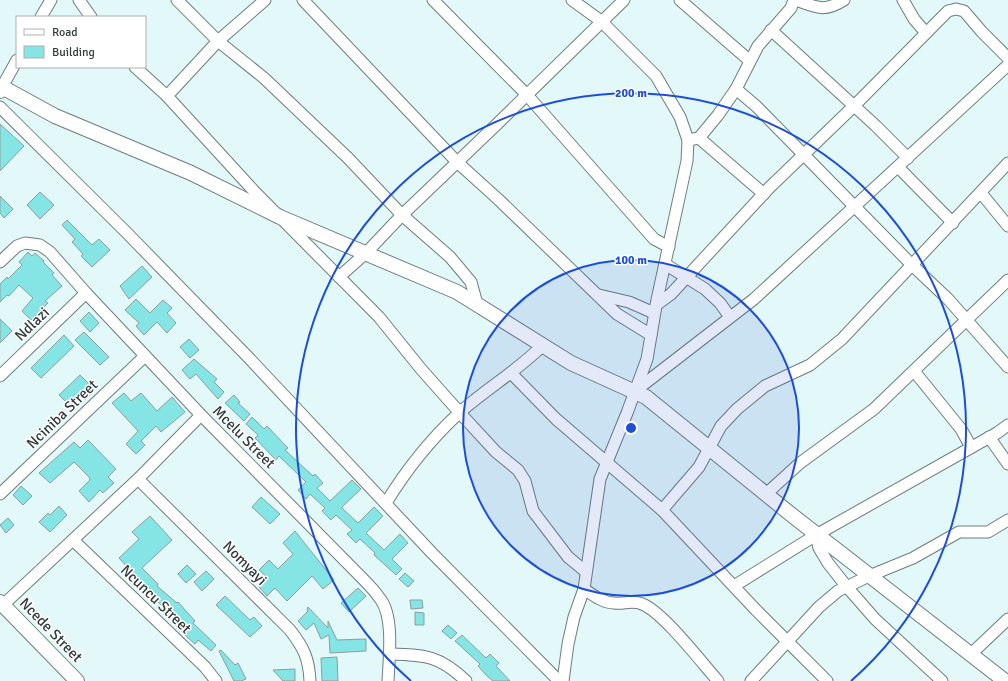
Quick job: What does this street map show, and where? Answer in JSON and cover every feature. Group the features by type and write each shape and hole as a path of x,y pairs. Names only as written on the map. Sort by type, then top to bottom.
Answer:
{"street":[{"path":"42,16 51,0"},
{"path":"79,0 90,16"},
{"path":"177,0 218,41 264,78 348,158 402,214 454,262 471,282 477,304"},
{"path":"167,96 218,41 265,0"},
{"path":"303,0 457,162 499,200 617,314 651,335"},
{"path":"433,0 527,95 588,162 654,239 669,247"},
{"path":"572,0 601,21 656,76 694,139 764,194"},
{"path":"339,277 366,254 402,214 624,0"},
{"path":"680,0 750,61"},
{"path":"563,681 568,644 574,618 584,589 585,571 600,479 647,359 655,309 687,161 694,139 718,115 736,89 758,46 795,0 820,9 832,8 844,0"},
{"path":"903,0 914,19 926,32"},
{"path":"655,309 671,294 685,277 803,153 854,106 948,11 956,9 964,11 982,32 1008,58"},
{"path":"771,30 908,158"},
{"path":"16,62 1,87 55,116 191,173 280,217 457,292 571,363 646,398 710,447 816,535 1005,681"},
{"path":"136,68 167,96 280,217 379,318 460,413 496,452 518,470 525,481 533,511 568,556 585,571"},
{"path":"635,392 754,299 1006,70"},
{"path":"736,89 803,153 912,265 948,299 1008,367"},
{"path":"0,107 115,220 559,681"},
{"path":"662,510 699,467 721,426 738,408 765,386 810,365 842,339 1008,163"},
{"path":"898,167 952,223"},
{"path":"981,193 1008,226"},
{"name":"Mcelu Street","path":"0,262 17,246 25,243 40,245 50,252 86,293 201,415 367,583 382,600 387,612 389,654 388,681"},
{"path":"665,264 705,289 720,303 730,317"},
{"path":"766,494 800,464 874,409 1008,280"},
{"name":"Ndlazi","path":"0,376 86,293"},
{"path":"598,295 655,309"},
{"path":"386,503 404,473 431,441 460,413 511,373 542,346"},
{"name":"Nciniba Street","path":"0,494 145,356"},
{"path":"914,371 961,429 971,447"},
{"path":"511,373 556,419 662,510 827,681"},
{"path":"2,604 138,479 201,415"},
{"path":"734,586 816,535 1008,425"},
{"path":"989,437 1008,464"},
{"name":"Nomyayi","path":"138,479 290,630 300,643 309,663 310,681"},
{"path":"751,681 819,606 838,592 869,576 912,558 959,532 988,532 1008,520"},
{"path":"816,535 819,548 828,563 847,587 875,619 942,681"},
{"name":"Ncuncu Street","path":"73,540 205,668 216,681"},
{"path":"584,589 602,600 614,604 629,602 642,604 657,614 718,681"},
{"name":"Ncede Street","path":"2,604 77,681"},
{"path":"971,654 1008,619"},
{"path":"389,654 423,655 438,660 466,681"}],"building":[{"path":"0,124 24,146 0,171"},
{"path":"40,192 54,205 40,219 27,205"},
{"path":"0,196 13,209 4,218 0,213"},
{"path":"67,220 92,245 99,239 110,250 92,267 81,256 83,254 72,242 75,239 62,225"},
{"path":"28,252 32,256 35,253 44,261 43,262 54,273 52,275 62,286 45,301 48,303 31,320 22,311 33,298 19,285 9,296 7,295 0,302 0,284 7,277 8,279 22,265 19,262"},
{"path":"142,266 152,277 129,299 120,286"},
{"path":"136,299 150,313 163,300 172,308 167,313 176,323 167,333 157,322 144,335 136,326 139,323 125,310"},
{"path":"89,312 99,323 90,332 80,321"},
{"path":"0,319 12,331 0,343"},
{"path":"84,332 109,357 100,365 75,340"},
{"path":"64,335 74,346 41,378 31,368"},
{"path":"189,339 199,350 190,358 180,347"},
{"path":"194,359 217,379 214,382 224,392 218,399 196,374 190,379 182,370"},
{"path":"80,375 95,390 85,400 79,395 69,405 59,395"},
{"path":"124,393 131,401 141,393 157,411 172,397 185,412 161,432 156,426 141,441 145,445 136,454 126,444 138,431 112,403"},
{"path":"234,395 240,402 238,403 250,414 244,421 225,403"},
{"path":"252,417 264,429 267,426 288,448 285,450 313,476 315,474 323,483 317,488 330,501 352,480 361,489 342,507 358,523 374,507 383,516 366,533 384,550 400,534 408,543 392,559 402,569 396,575 374,555 375,553 360,539 356,543 347,534 352,530 336,515 331,520 322,511 325,508 310,494 306,499 298,490 306,482 279,456 276,460 255,438 258,435 246,424"},
{"path":"88,440 116,469 108,477 114,483 103,493 100,490 89,502 79,491 90,480 89,477 74,462 50,483 39,473 74,442 80,448"},
{"path":"21,486 32,496 23,505 13,495"},
{"path":"261,497 280,514 270,524 252,507"},
{"path":"59,506 67,515 50,532 39,522 48,513 50,515"},
{"path":"150,516 172,540 142,568 158,584 157,586 177,603 178,602 195,621 193,623 216,645 211,651 198,640 195,644 174,624 180,619 164,604 162,606 141,585 142,583 119,558 139,539 132,532"},
{"path":"8,518 14,525 6,533 0,525"},
{"path":"295,531 334,580 323,589 312,576 287,601 275,588 267,596 259,587 268,578 259,570 269,560 278,569 293,554 283,543"},
{"path":"187,565 196,574 186,583 178,574"},
{"path":"206,571 214,579 202,591 194,582"},
{"path":"405,573 414,581 408,587 399,579"},
{"path":"358,588 366,596 349,612 341,603"},
{"path":"225,596 250,620 254,617 262,626 250,637 216,605"},
{"path":"410,600 422,600 423,608 411,609"},
{"path":"308,607 328,628 328,621 337,640 366,639 366,651 330,653 329,635 321,639 314,623 306,630 298,621 308,611"},
{"path":"415,612 424,613 424,625 415,625"},
{"path":"448,625 457,633 451,639 442,631"},
{"path":"462,635 486,658 490,654 499,663 496,666 510,681 493,681 486,675 478,666 480,664 455,641"},
{"path":"221,650 235,665 238,663 246,679 234,681 219,651"},
{"path":"337,657 338,681 322,681 321,658"},
{"path":"295,669 295,681 283,681 273,670"}]}
